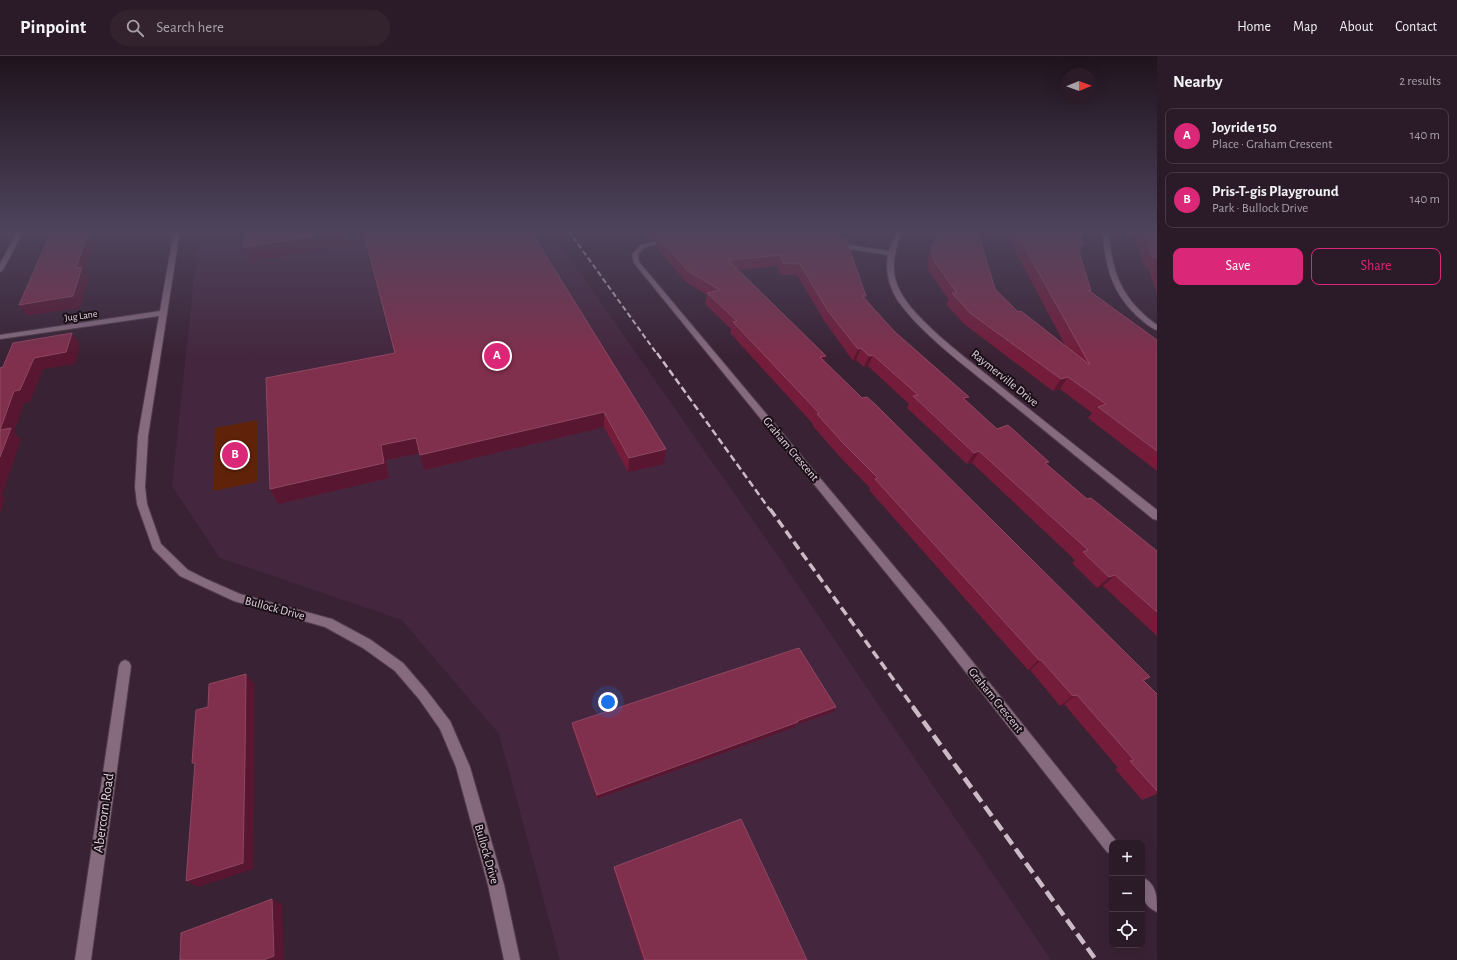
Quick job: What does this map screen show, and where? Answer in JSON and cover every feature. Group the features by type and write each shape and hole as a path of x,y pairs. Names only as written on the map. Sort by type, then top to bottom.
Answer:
{"street":[{"name":"Bullock Drive","path":"170,272 143,436 140,487 142,504 158,546 184,573 202,582 238,598 328,623 367,644 398,667 423,695 445,725 463,767 496,885 512,960"},
{"name":"Graham Crescent","path":"644,272 1016,723 1109,842"},
{"name":"Raymerville Drive","path":"891,272 892,282 896,293 908,308 937,337 1157,516"},
{"path":"1112,272 1126,303 1157,328"},
{"name":"Jug Lane","path":"0,337 164,313"},
{"name":"Abercorn Road","path":"83,960 125,666"},
{"path":"1145,889 1157,904"}],"shaded area":[{"path":"195,272 580,272 778,556 1051,960 560,960 499,734 402,620 220,558 172,486"},
{"path":"257,420 257,482 213,491 215,428"}],"building":[{"path":"33,272 80,272 73,296 19,305"},
{"path":"374,272 556,272 666,449 629,458 604,412 420,455 416,438 381,445 384,463 270,489 266,378 395,353"},
{"path":"690,272 740,272 826,356 820,357 862,398 867,397 876,405 1150,677 1143,680 1157,694 1157,791 1130,761 1134,760 1077,695 1073,696 1041,660 1039,660 875,479 878,478 844,444 817,414 819,413 733,322 737,321 707,293 720,290"},
{"path":"805,272 858,272 866,296 862,296 895,332 969,397 963,398 997,429 1008,425 1049,462 1045,463 1087,499 1091,498 1157,551 1157,612 1115,575 1109,577 1083,552 1088,550 979,451 974,453 913,396 918,395 873,355 869,356 861,348 858,349 828,311"},
{"path":"942,272 990,272 995,289 1018,312 1021,311 1090,365 1038,272 1085,272 1091,291 1088,290 1157,340 1157,451 1098,407 1106,404 1068,377 1061,379 970,313 952,293 957,293"},
{"path":"72,333 66,352 34,358 20,390 14,391 0,430 0,368 3,367 13,343"},
{"path":"11,428 0,457 0,430"},
{"path":"799,648 836,707 597,795 572,723"},
{"path":"246,674 243,863 186,881 195,763 192,763 196,710 208,707 209,684"},
{"path":"741,819 807,960 645,960 614,867"},
{"path":"272,899 274,956 263,960 180,960 181,933"}],"railway":[{"path":"598,272 657,354"},
{"path":"657,353 770,510"},
{"path":"770,509 914,708"},
{"path":"913,707 1096,960"}],"place":[{"name":"Joyride 150","path":"497,356"},
{"name":"Pris-T-gis Playground","path":"235,455"}]}
